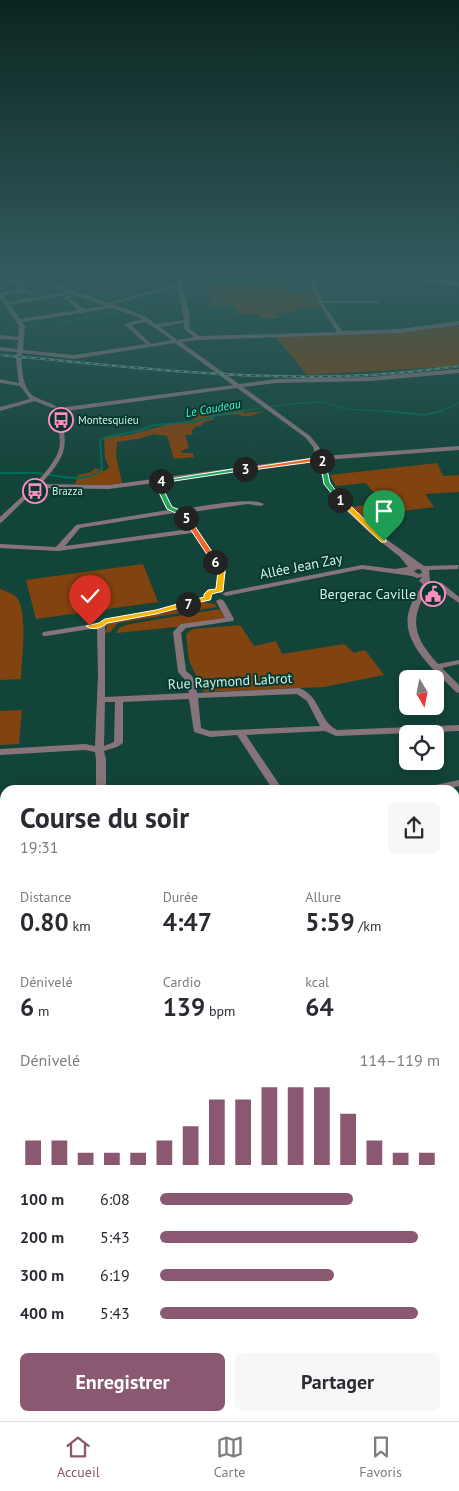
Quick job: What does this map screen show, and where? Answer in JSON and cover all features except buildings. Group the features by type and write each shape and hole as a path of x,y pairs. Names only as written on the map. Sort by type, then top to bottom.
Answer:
{"street":[{"path":"21,343 19,360 22,385 28,394 56,409 276,381 371,379 459,371"},
{"path":"0,349 74,357 166,343"},
{"path":"181,343 315,443 321,458 327,484 341,501 424,576"},
{"path":"0,381 22,385"},
{"path":"0,410 20,402 36,399"},
{"path":"0,522 46,474 56,462 62,450 62,436 56,409"},
{"path":"35,486 109,487 157,482 321,458 459,448"},
{"path":"157,482 170,508 178,511 222,571 222,595 230,619 184,626 177,632 182,672 190,677 192,683 197,730 210,734 240,734 326,728 336,734 459,728"},
{"path":"58,549 78,526 248,502 261,504"},
{"path":"0,546 58,549 194,531"},
{"path":"402,555 412,571 439,585 459,601"},
{"name":"Allée Jean Zay","path":"222,595 362,567 412,571"},
{"path":"412,571 424,576 459,567"},
{"path":"424,576 413,608 412,631 422,652 459,690"},
{"path":"46,634 101,625 105,622 156,612 208,598 210,592 222,595"},
{"path":"101,625 99,750 101,785"},
{"path":"437,667 459,662"},
{"name":"Rue Raymond Labrot","path":"101,700 299,691 306,693 326,728"},
{"path":"0,752 85,747 99,750 111,747 118,743 119,699"},
{"path":"240,734 275,785"}],"shaded area":[{"path":"281,343 459,343 459,364 442,367 307,375"},
{"path":"192,407 208,412 230,409 244,410 243,413 265,411 250,416 238,414 215,416 213,420 195,427 192,431 193,434 185,435 189,448 181,451 182,453 193,453 194,457 174,459 167,436 153,434 138,439 117,442 116,456 122,483 107,485 75,484 78,475 91,472 95,468 104,471 109,468 105,458 104,438 133,434 173,423 191,421 195,418"},
{"path":"437,463 443,476 459,475 459,492 425,494 434,507 362,516 351,507 382,503 366,483 336,486 330,475"},
{"path":"143,564 158,602 36,619 26,580"},
{"path":"0,589 16,597 21,609 23,640 21,679 0,680"},
{"path":"203,602 215,604 217,607 118,623 110,632 105,633 107,625 110,623 162,613"},
{"path":"220,609 225,618 223,619 177,627 116,633 120,627 130,624"},
{"path":"240,625 254,646 276,641 282,654 344,644 354,653 365,650 384,675 324,687 204,692 189,661 186,634 193,629"},
{"path":"22,710 19,744 0,745 0,711"}],"waterway":[{"name":"Le Caudeau","path":"236,412 288,404 323,402 345,409 392,412"},
{"name":"Le Caudeau","path":"438,412 459,403"},
{"name":"Le Caudeau","path":"0,473 35,473 70,478 89,477 102,468 100,440 105,437 138,431 155,425 193,422 222,414 244,411"},
{"name":"Le Caudeau","path":"385,411 392,412"},
{"name":"Le Caudeau","path":"392,412 397,412"},
{"name":"Le Caudeau","path":"392,412 425,415 438,412"}],"railway":[{"path":"0,355 172,371 259,376 360,375 459,366"}],"place":[{"name":"Montesquieu","path":"61,420"},
{"name":"Brazza","path":"35,491"},
{"name":"Bergerac Caville","path":"433,594"}],"route":[{"path":"90,626 199,601 208,598 207,596 210,592 219,591 222,571 185,516 170,508 157,482 321,458 327,484 341,501 384,541"}]}
